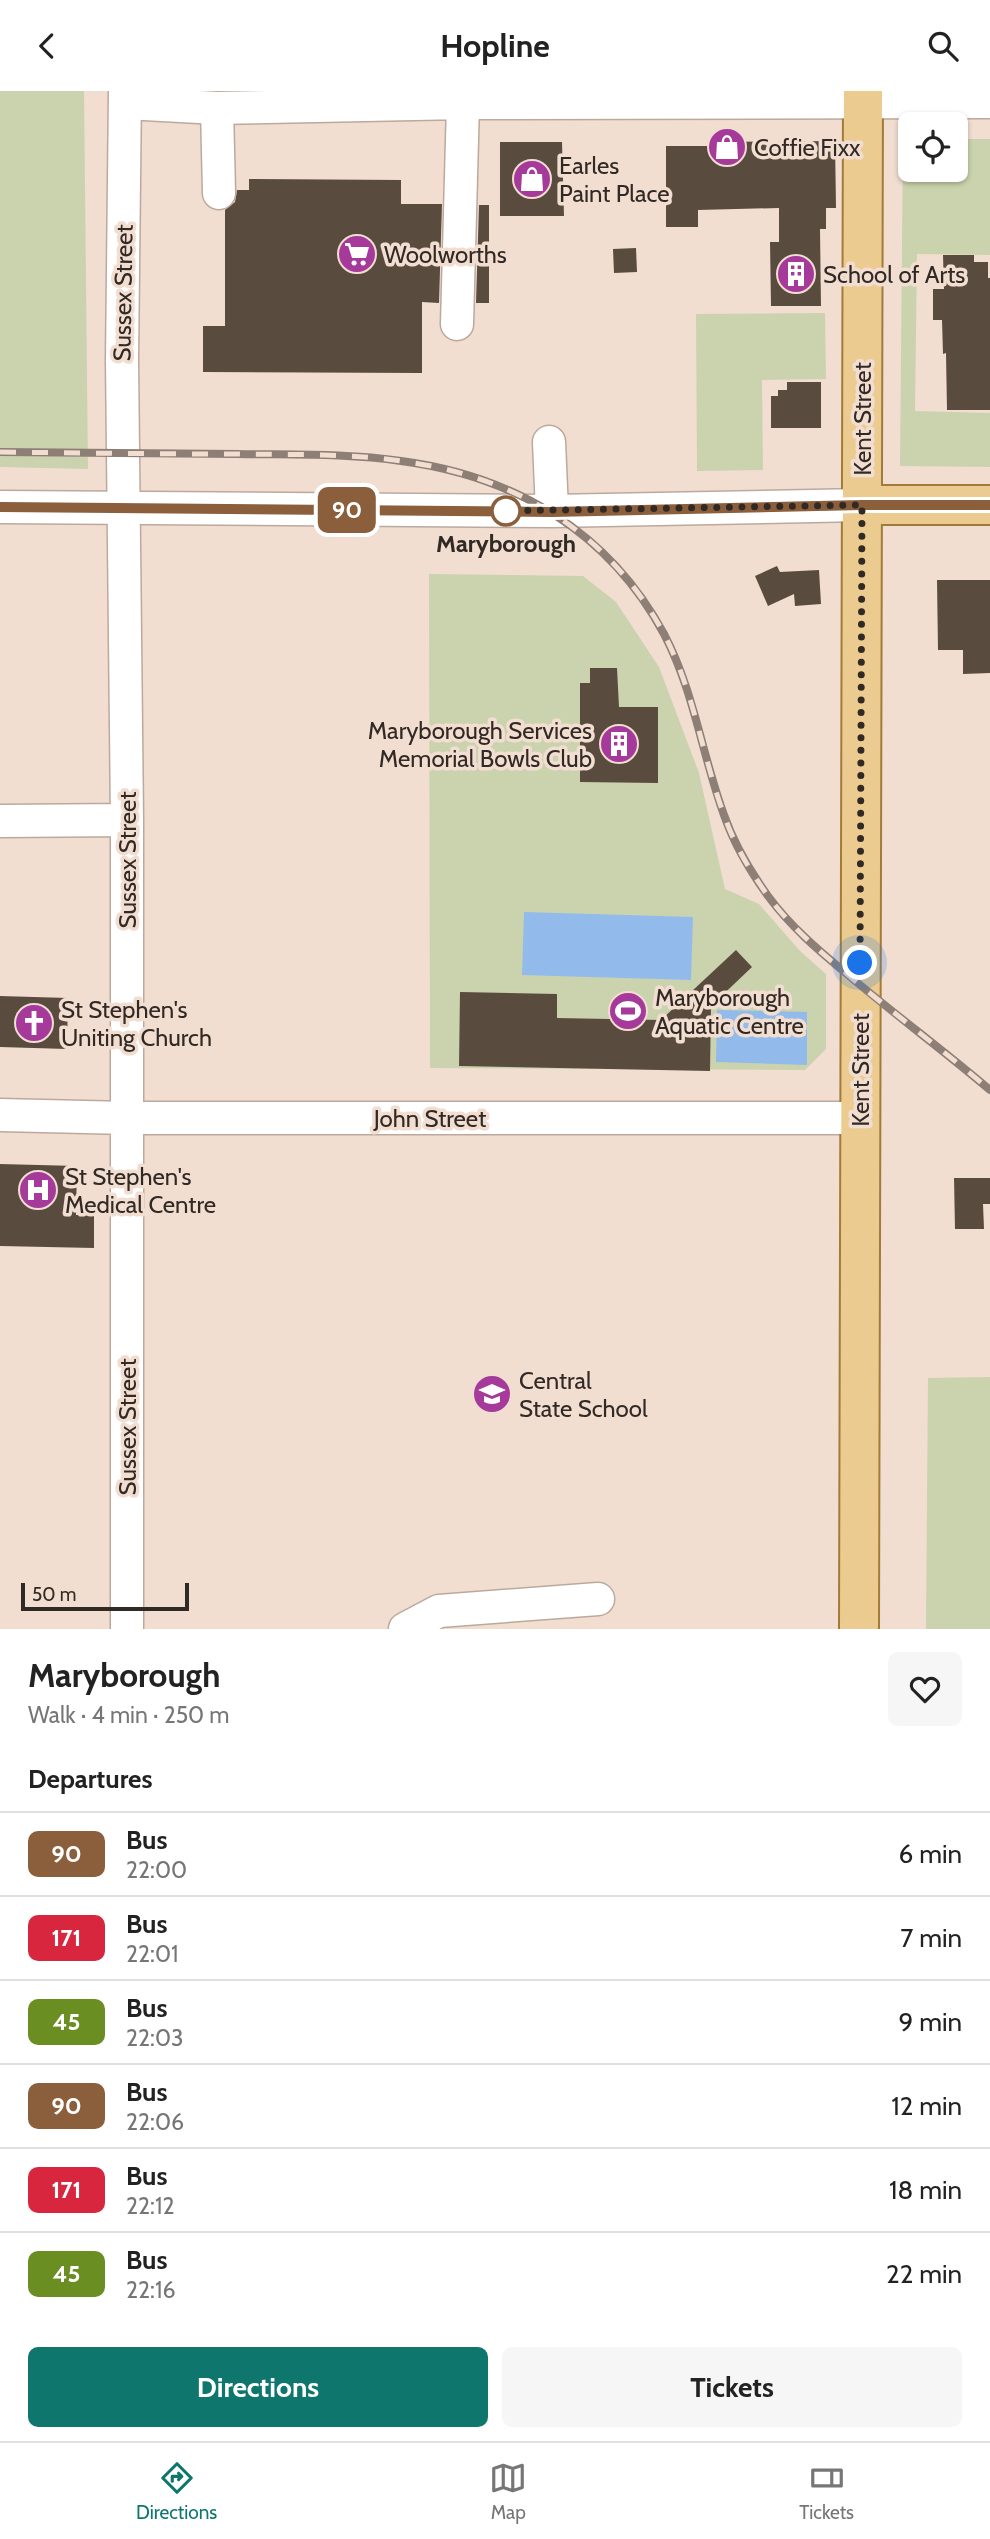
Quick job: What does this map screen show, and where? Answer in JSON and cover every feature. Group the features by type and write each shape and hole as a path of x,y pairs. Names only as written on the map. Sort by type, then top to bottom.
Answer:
{"main road":[{"name":"Kent Street","path":"859,1629 863,96"},
{"path":"862,505 990,505"}],"street":[{"path":"126,97 217,108 863,96 990,102"},
{"name":"Sussex Street","path":"126,97 122,360 127,820 127,1629"},
{"path":"457,324 463,103"},
{"path":"217,108 219,194"},
{"path":"549,442 552,512"},
{"path":"0,507 552,512 862,505"},
{"path":"0,821 127,820"},
{"name":"John Street","path":"0,1115 127,1118 861,1118"},
{"path":"405,1629 439,1611 598,1599"}],"green space":[{"path":"0,91 84,91 88,469 0,467"},
{"path":"968,139 990,139 990,255 917,254 915,411 990,413 990,467 900,466 903,182 968,182"},
{"path":"825,313 826,379 762,380 763,470 697,471 696,314"},
{"path":"429,574 583,576 616,602 659,667 699,773 725,889 759,904 800,951 826,974 826,1049 805,1070 430,1068"},
{"path":"990,1377 990,1629 926,1629 928,1378"}],"water":[{"path":"524,912 693,917 691,980 522,975"},
{"path":"717,1010 807,1012 807,1065 716,1062"}],"building":[{"path":"835,141 836,208 826,208 826,229 820,229 821,306 771,306 770,242 779,242 779,208 698,210 698,227 666,227 666,146 712,146 712,142"},
{"name":"Earles Paint Place","path":"500,142 562,142 564,216 500,216"},
{"name":"Woolworths","path":"249,179 401,180 401,204 442,204 439,303 422,302 422,373 203,372 203,326 225,326 225,210 235,202 237,190 249,190"},
{"path":"479,205 489,205 489,303 476,303"},
{"path":"636,248 637,272 614,273 613,249"},
{"path":"943,255 974,255 974,262 988,262 990,410 947,410 946,353 943,354 942,320 933,320 933,289 944,289"},
{"path":"787,382 821,382 821,428 771,428 771,396 778,396 778,390 787,390"},
{"path":"777,566 780,572 819,570 821,604 795,606 794,594 768,606 755,576"},
{"path":"937,580 990,580 990,673 963,674 963,650 938,650"},
{"name":"Maryborough Services Memorial Bowls Club","path":"590,668 617,668 619,707 658,707 658,783 580,782 580,683 590,683"},
{"path":"736,950 752,967 711,1006 710,1071 459,1066 460,992 557,994 557,1018 661,1020"},
{"name":"St Stephen's Uniting Church","path":"0,996 68,998 67,1049 0,1047"},
{"name":"St Stephen's Medical Centre","path":"0,1164 77,1166 76,1215 94,1215 94,1248 0,1246"},
{"path":"954,1178 990,1178 990,1204 983,1204 984,1229 955,1229"}],"railway":[{"path":"0,452 381,458 443,469 482,480 520,495 555,515 587,538 616,566 642,598 664,634 683,678 728,826 743,857 768,896 795,928 826,956 990,1090"}],"bus line":[{"name":"90","path":"0,507 552,512 990,505"}],"place":[{"name":"Coffie Fixx","path":"727,147"},
{"name":"Earles Paint Place","path":"532,179"},
{"name":"Woolworths","path":"357,254"},
{"name":"School of Arts","path":"796,274"},
{"name":"Maryborough","path":"506,511"},
{"name":"Maryborough Services Memorial Bowls Club","path":"619,744"},
{"name":"Maryborough Aquatic Centre","path":"628,1011"},
{"name":"St Stephen's Uniting Church","path":"34,1023"},
{"name":"St Stephen's Medical Centre","path":"38,1190"},
{"name":"Central State School","path":"492,1394"}],"route":[{"path":"506,511 498,511 862,505 860,963"}]}
